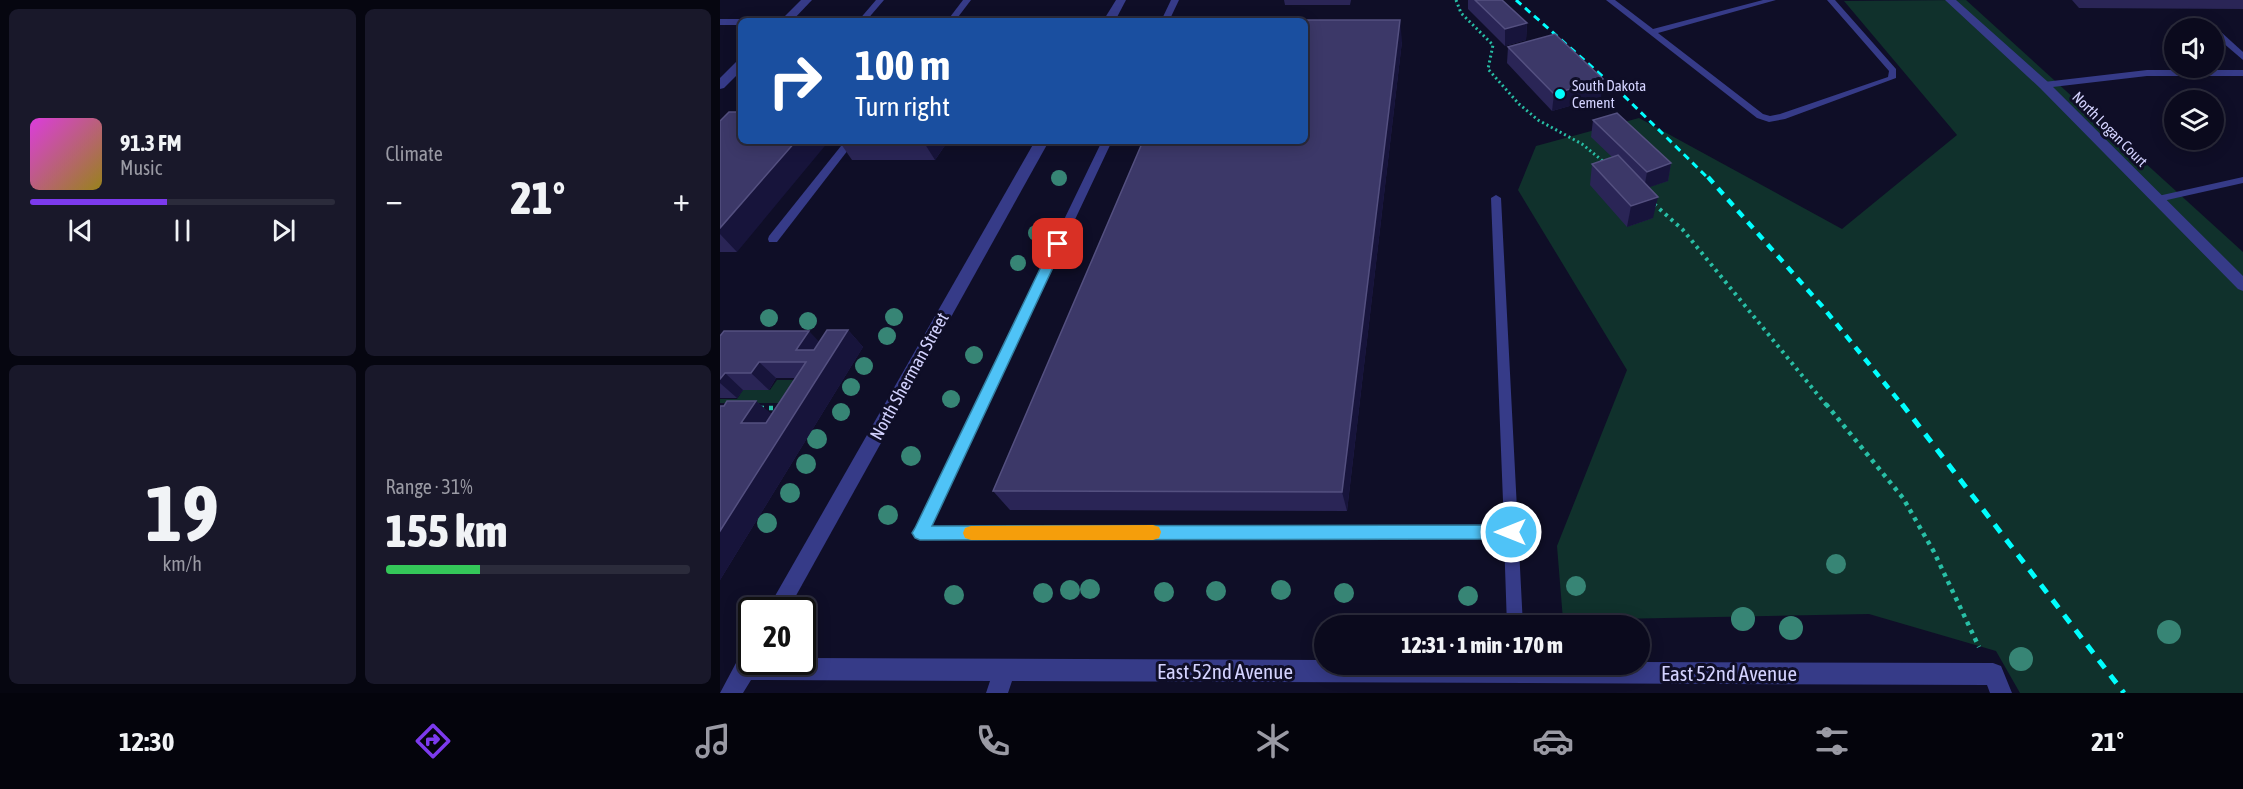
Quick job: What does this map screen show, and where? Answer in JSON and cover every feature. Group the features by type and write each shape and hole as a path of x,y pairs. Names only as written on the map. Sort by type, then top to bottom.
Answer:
{"street":[{"path":"789,18 807,0"},
{"path":"1111,18 1121,0"},
{"name":"North Logan Court","path":"1950,0 2044,85 2243,285"},
{"path":"720,22 738,22"},
{"path":"720,85 738,67"},
{"name":"North Sherman Street","path":"784,597 1040,144"},
{"name":"East 52nd Avenue","path":"816,664 1005,670 1314,669"},
{"path":"997,693 1005,670"},
{"name":"East 52nd Avenue","path":"1650,672 1997,684"},
{"path":"731,693 741,675"}],"lane":[{"path":"865,18 880,0"},
{"path":"953,18 967,0"},
{"path":"1166,18 1175,0"},
{"path":"1610,0 1760,116 1769,119 1782,117 1892,78 1893,72 1831,0"},
{"path":"1652,32 1772,0"},
{"path":"2224,40 2243,57"},
{"path":"2044,85 2147,73 2243,73"},
{"path":"773,239 848,144"},
{"path":"1106,144 920,533 1511,532"},
{"path":"2158,199 2243,180"},
{"path":"1496,198 1515,615"}],"path":[{"path":"1456,0 1461,13 1493,45 1488,69 1519,104 1538,120 1582,144 1608,166"},
{"path":"1652,202 1683,230 1903,498 1934,552 1997,684"},
{"path":"756,408 780,408"}],"green space":[{"path":"1966,0 2243,252 2243,693 2020,693 1996,651 1869,614 1650,618 1650,615 1563,615 1557,546 1627,370 1518,190 1536,146 1639,118 1842,229 1957,135 1844,1"},
{"path":"777,380 812,380 797,403 720,403 720,399 737,399 743,390 770,390"}],"building":[{"path":"1475,0 1502,0 1527,23 1505,29"},
{"path":"1308,20 1400,20 1342,492 993,491 1142,144 1308,144"},
{"path":"1555,34 1603,79 1554,94 1508,47"},
{"path":"729,112 738,112 738,144 793,144 720,228 720,121"},
{"path":"1617,113 1671,163 1647,172 1593,120"},
{"path":"1618,155 1658,197 1631,206 1592,164"},
{"path":"827,330 848,330 720,531 720,406 724,406 727,401 756,401 741,423 766,423 806,362 759,362 751,373 725,373 720,379 720,336 724,331 809,331 796,350 814,350"}],"railway":[{"path":"1516,0 1617,89 1709,179"},
{"path":"1708,177 1822,306 1903,406"},
{"path":"1902,404 2124,693"}],"slow traffic":[{"path":"971,533 1153,532"}],"place":[{"name":"South Dakota Cement","path":"1560,94"}],"route":[{"path":"1058,244 920,533 1511,532"}]}
